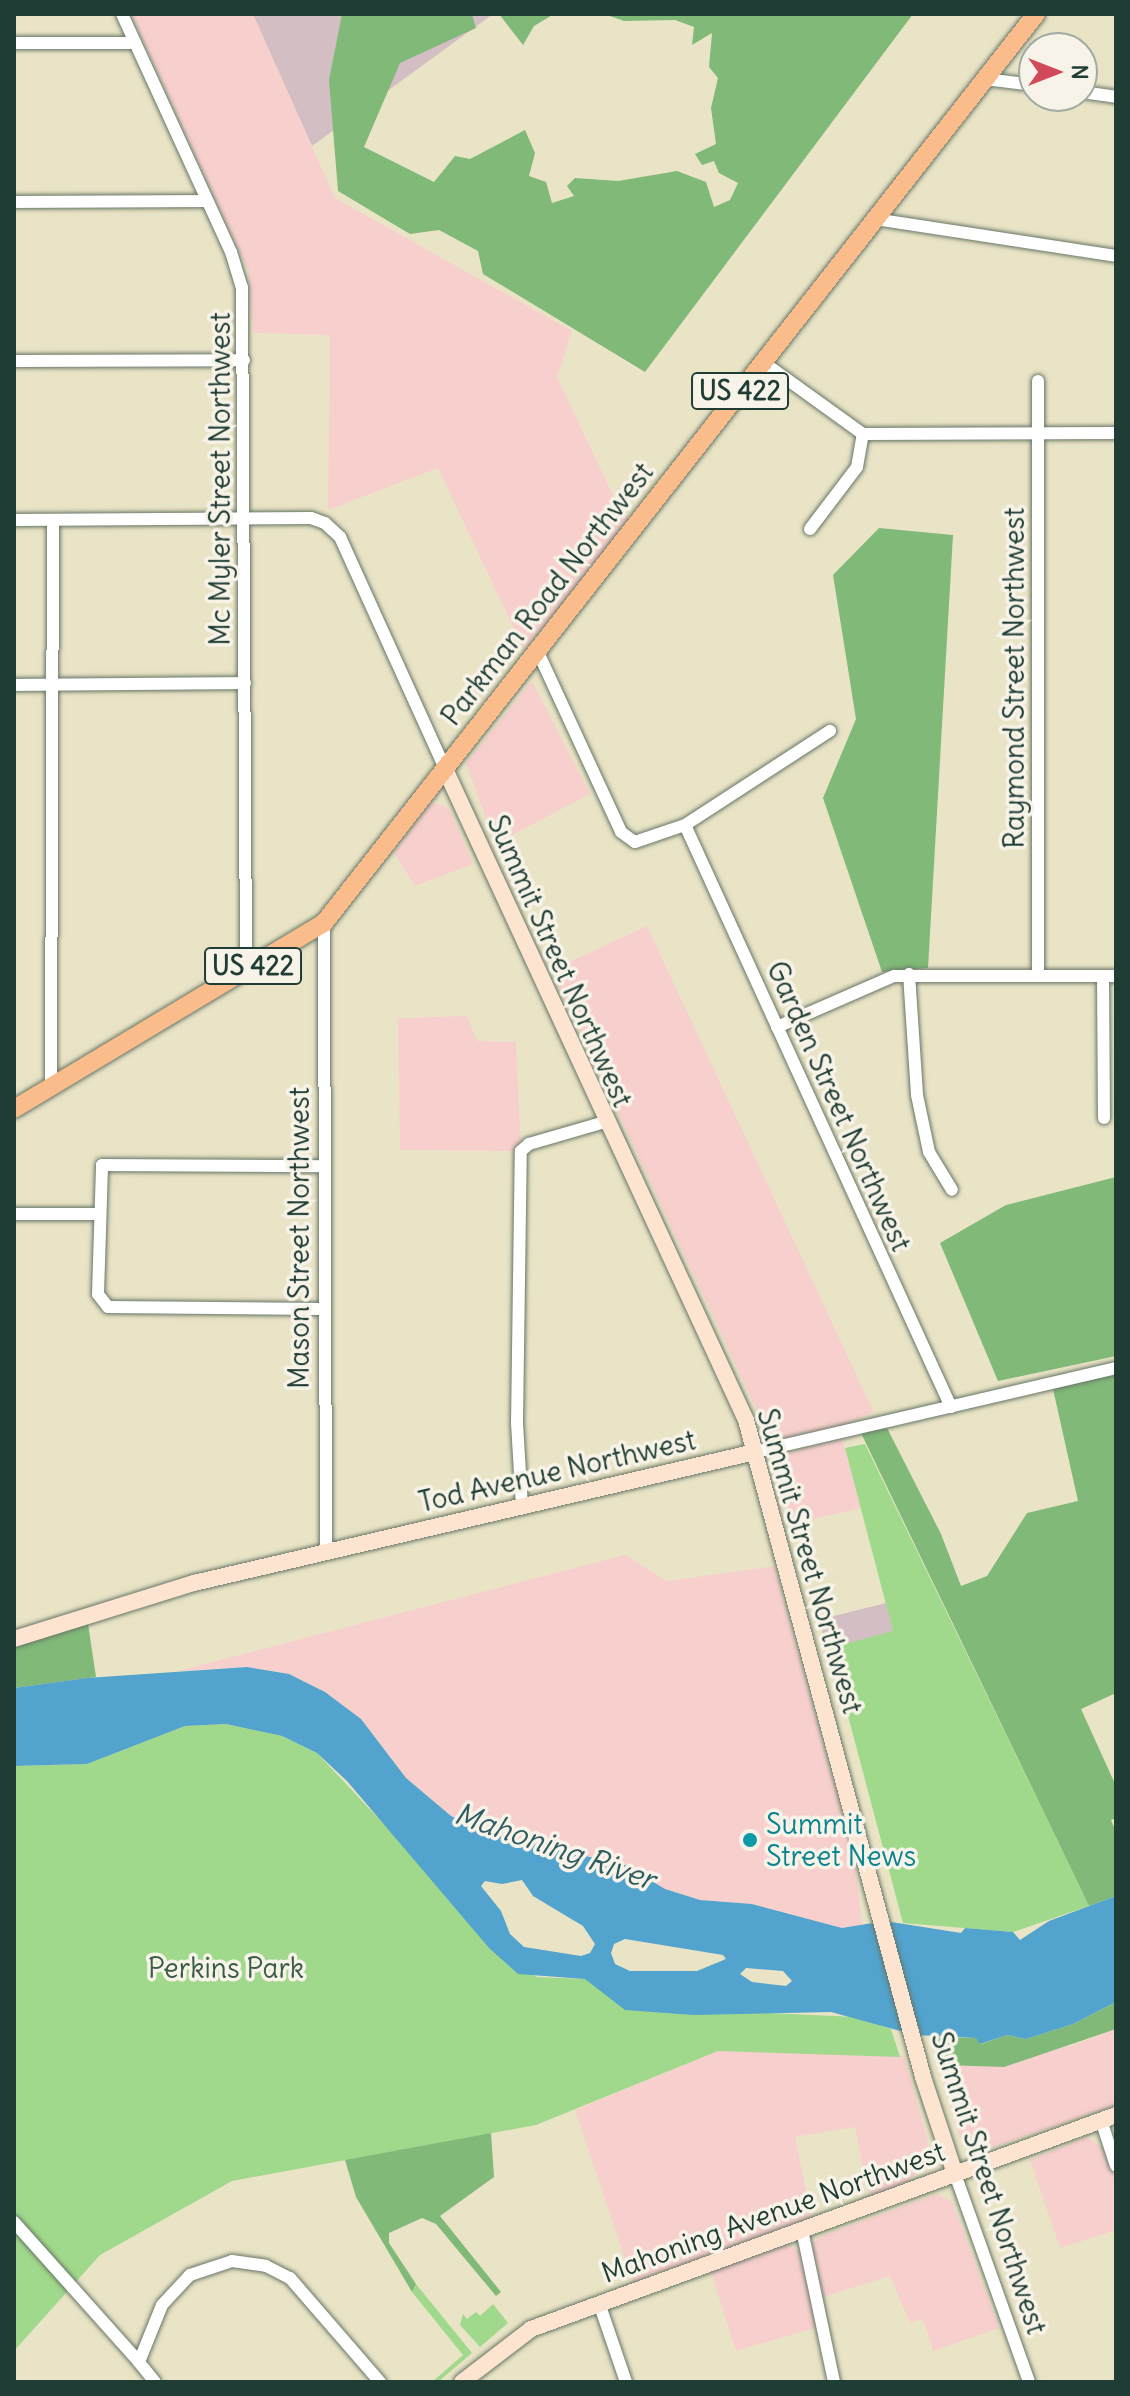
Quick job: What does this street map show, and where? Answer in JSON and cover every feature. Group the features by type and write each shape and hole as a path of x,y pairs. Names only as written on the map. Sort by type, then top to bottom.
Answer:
{"main road":[{"name":"Parkman Road Northwest","path":"14,1109 324,923 1036,14"},
{"name":"Summit Street Northwest","path":"445,769 605,1122 746,1420 923,2077 955,2174"},
{"name":"Tod Avenue Northwest","path":"14,1639 156,1593 755,1452"},
{"name":"Mahoning Avenue Northwest","path":"462,2382 522,2334 599,2303 1108,2118"}],"street":[{"name":"Mc Myler Street Northwest","path":"122,14 239,273 244,360 246,970"},
{"path":"14,43 135,43"},
{"path":"985,79 1018,83"},
{"path":"14,202 207,201"},
{"path":"875,219 1116,256"},
{"path":"14,361 244,360"},
{"path":"763,362 863,434 1116,433"},
{"name":"Raymond Street Northwest","path":"1038,381 1038,975"},
{"path":"810,529 857,467 863,434"},
{"path":"14,520 245,518"},
{"name":"Summit Street Northwest","path":"245,518 311,518 332,527 445,769"},
{"path":"51,1087 53,520"},
{"path":"537,650 621,832 631,841 642,842 685,825 830,731"},
{"path":"14,685 245,683"},
{"name":"Garden Street Northwest","path":"685,825 951,1407"},
{"name":"Mason Street Northwest","path":"324,923 326,1552"},
{"path":"909,974 917,1095 929,1152 952,1190"},
{"path":"777,1027 871,983 909,974 1109,976 1104,1118"},
{"path":"522,1507 517,1423 521,1151 605,1122"},
{"path":"323,1309 104,1306 98,1294 98,1173 107,1162 324,1166"},
{"path":"14,1214 99,1214"},
{"name":"Tod Avenue Northwest","path":"755,1452 1116,1368"},
{"path":"1108,2118 1116,2166"},
{"name":"Summit Street Northwest","path":"955,2174 1029,2382"},
{"path":"14,2222 155,2382"},
{"path":"802,2230 834,2382"},
{"path":"139,2362 162,2305 181,2282 212,2265 244,2261 280,2271 298,2286 380,2382"},
{"path":"599,2303 626,2382"}],"shaded area":[{"path":"131,14 253,14 335,198 572,331 557,377 622,514 630,519 524,650 438,468 328,510 330,335 253,333 248,271"},
{"path":"253,14 493,14 312,146"},
{"path":"532,681 590,794 495,844 466,763"},
{"path":"436,803 449,809 473,864 415,886 394,853 428,806"},
{"path":"647,926 874,1412 778,1456 552,970"},
{"path":"467,1016 477,1041 516,1042 521,1151 400,1150 398,1018"},
{"path":"842,1438 861,1508 791,1524 777,1468 779,1455"},
{"path":"625,1555 667,1581 774,1566 854,1857 862,1926 842,1928 752,1904 700,1900 665,1889 625,1865 494,1835 451,1816 406,1778 361,1719 325,1692 289,1674 247,1667 178,1671"},
{"path":"886,1603 893,1632 826,1649 819,1620"},
{"path":"1116,2029 1116,2105 979,2152 962,2145 939,2066 1071,2046"},
{"path":"718,2051 904,2056 928,2142 926,2161 908,2183 869,2197 855,2127 795,2137 812,2218 633,2283 575,2110"},
{"path":"1086,2137 1104,2148 1116,2179 1116,2230 1060,2248 1030,2160"},
{"path":"937,2194 952,2201 999,2328 933,2351 923,2319 910,2323 890,2276 823,2297 812,2246 818,2237"},
{"path":"786,2243 801,2253 818,2327 736,2351 710,2270"}],"green space":[{"path":"342,14 472,14 476,28 400,63 364,147 434,182 455,156 470,159 525,130 535,153 529,176 546,182 552,203 574,196 567,186 575,178 618,181 677,171 706,182 714,207 730,200 738,183 719,173 714,161 702,165 695,154 716,144 711,108 718,78 709,67 712,33 692,45 694,27 675,20 624,21 604,14 913,14 645,372 483,274 478,251 439,230 410,234 338,191 329,80"},
{"path":"499,14 554,14 534,26 523,45"},
{"path":"879,528 953,535 928,968 882,972 823,798 856,719 833,575"},
{"path":"1116,1177 1116,1356 998,1381 940,1243 1006,1205"},
{"path":"1116,1374 1116,1693 1081,1709 1116,1786 1116,1818 1111,1820 1116,1832 1116,1896 1089,1906 861,1433 887,1428 941,1534 961,1586 987,1576 1027,1513 1078,1501 1053,1389"},
{"path":"865,1444 1089,1906 1013,1932 903,1923 830,1648 893,1631 845,1448"},
{"path":"88,1624 96,1677 14,1688 14,1647"},
{"name":"Perkins Park","path":"226,1724 282,1736 317,1753 427,1870 489,1948 537,1977 585,1979 747,2012 857,2017 891,2029 900,2057 718,2051 536,2125 232,2181 100,2255 14,2351 14,1766 87,1764 185,1726"},
{"path":"1116,2002 1116,2029 1004,2067 945,2065 937,2037 976,2038 981,2044 1007,2035 1026,2039 1073,2024"},
{"path":"491,2133 494,2177 440,2216 501,2292 496,2296 436,2224 422,2218 389,2233 389,2243 416,2284 412,2292 356,2197 345,2160"},
{"path":"416,2284 472,2353 438,2382 432,2382 463,2355 412,2292"},
{"path":"493,2304 508,2323 480,2347 460,2325 463,2314 467,2319 476,2312 480,2316"}],"water":[{"path":"247,1667 289,1674 325,1692 361,1719 406,1778 451,1816 494,1835 625,1865 665,1889 700,1900 752,1904 842,1928 885,1921 961,1933 965,1928 1013,1932 1020,1940 1049,1921 1116,1896 1116,2002 1073,2024 1026,2039 1007,2035 980,2044 976,2038 915,2035 831,2012 694,2015 625,2010 585,1979 518,1974 489,1948 347,1781 317,1753 282,1736 226,1724 185,1726 87,1764 14,1766 14,1688 87,1678","holes":["522,1880 533,1896 583,1926 595,1944 590,1953 581,1956 524,1947 510,1934 501,1911 481,1886 485,1881 502,1884","625,1939 723,1955 726,1959 697,1971 630,1971 615,1964 611,1953 614,1944","746,1968 783,1971 792,1981 786,1986 752,1982 740,1974"]}],"place":[{"name":"Summit Street News","path":"750,1840"}],"water label":[{"name":"Mahoning River","path":"555,1846"}]}
